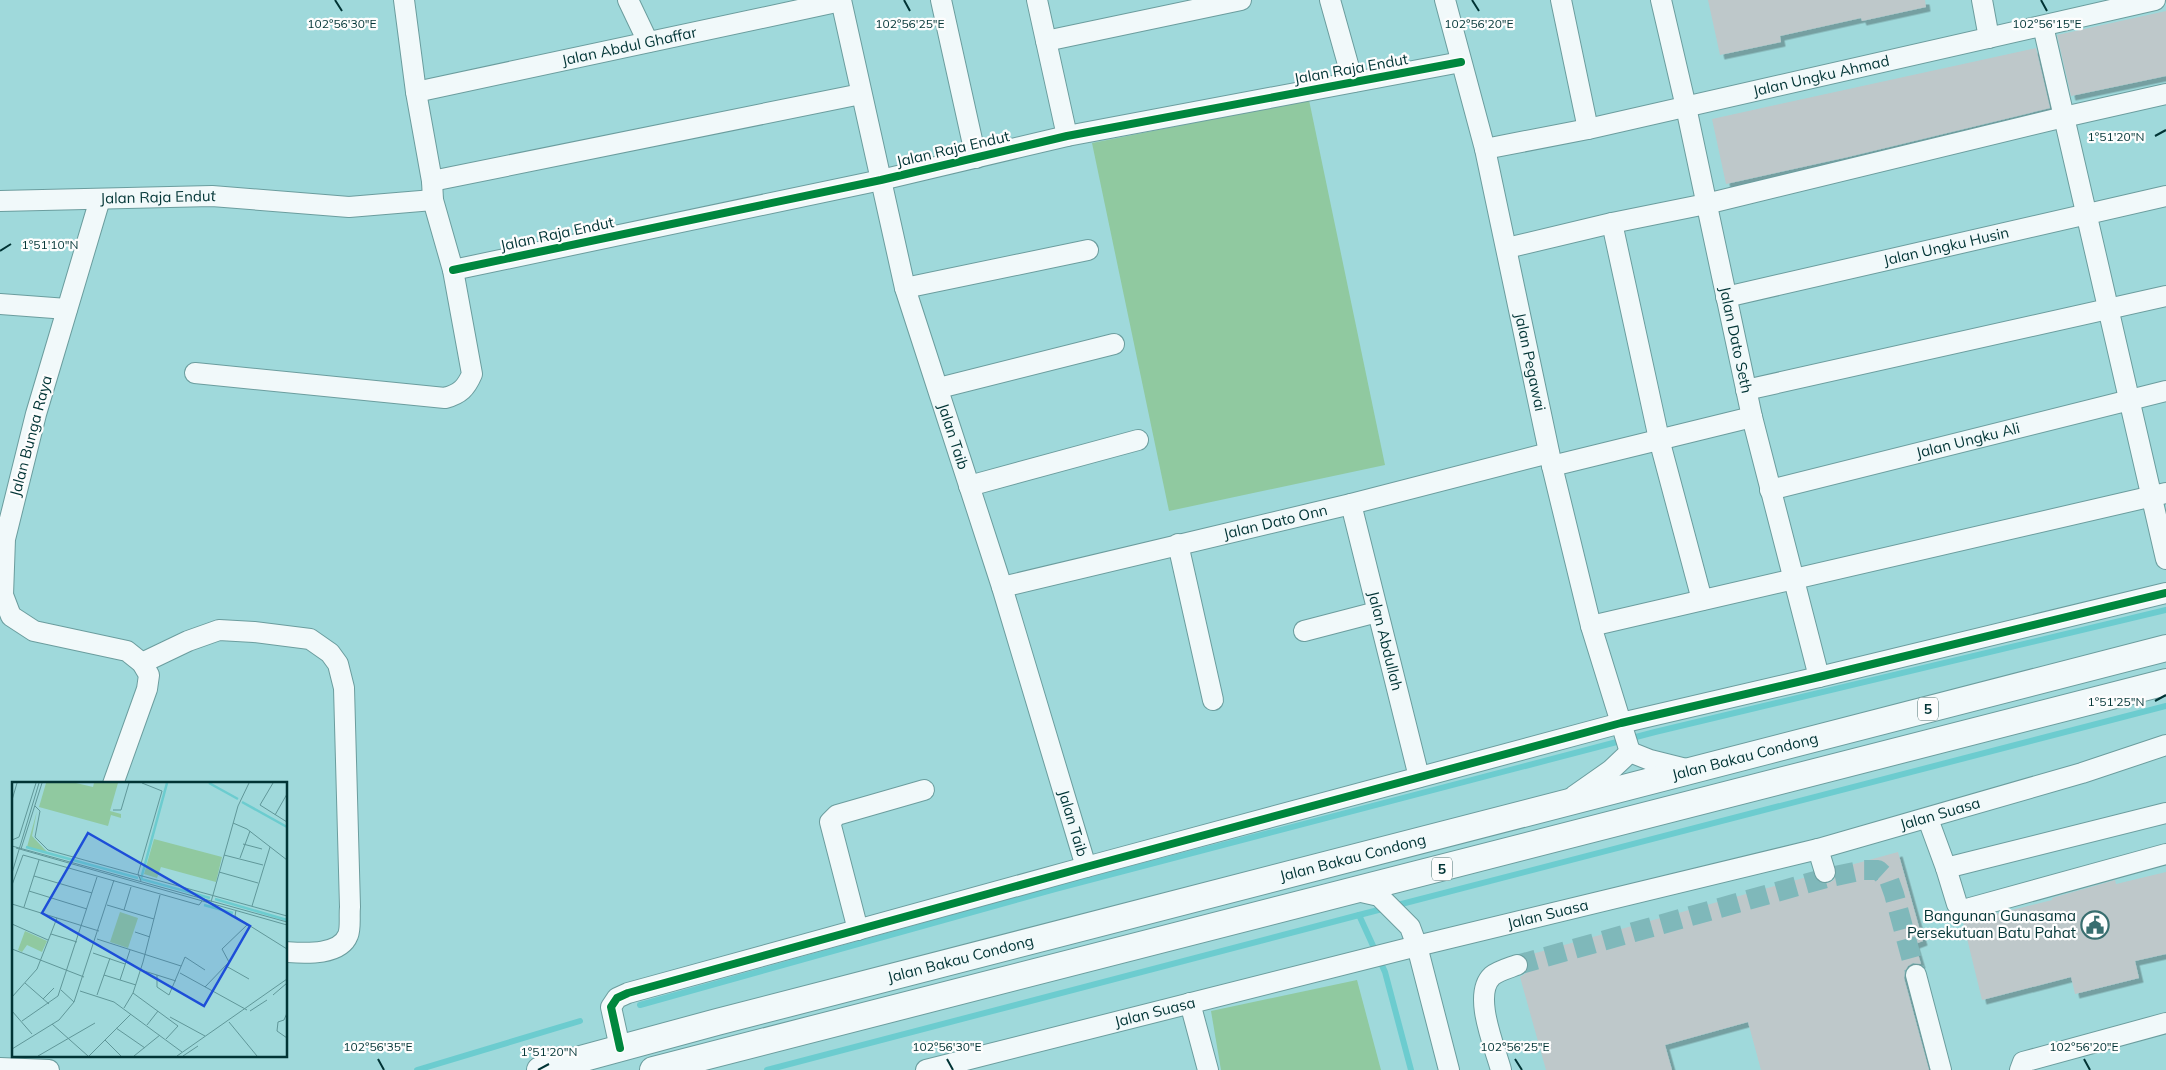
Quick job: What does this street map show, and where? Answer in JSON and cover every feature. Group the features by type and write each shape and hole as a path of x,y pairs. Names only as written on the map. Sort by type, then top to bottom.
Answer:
{"main road":[{"name":"Jalan Bakau Condong","path":"540,1070 2166,648"},
{"name":"Jalan Bakau Condong","path":"653,1070 1368,893 2166,682"}],"street":[{"path":"195,373 445,398 458,394 467,386 472,374 453,270 433,190 416,92 404,0"},
{"path":"628,0 648,42"},
{"name":"Jalan Abdul Ghaffar","path":"416,92 841,0"},
{"name":"Jalan Taib","path":"841,0 905,288 1002,587 1086,867"},
{"path":"942,0 976,158"},
{"path":"1037,0 1067,136"},
{"path":"1046,41 1241,0"},
{"path":"1330,0 1353,82"},
{"name":"Jalan Pegawai","path":"1445,0 1485,149 1550,460 1591,626 1626,737"},
{"path":"1561,0 1588,129"},
{"name":"Jalan Dato Seth","path":"1661,0 1686,107 1752,417 1792,579 1819,677"},
{"path":"1982,0 1989,38"},
{"name":"Jalan Ungku Ahmad","path":"1485,149 1588,129 2155,0"},
{"path":"2043,26 2129,399 2159,495 2166,559"},
{"name":"Jalan Raja Endut","path":"453,270 881,180 1067,136 1461,62"},
{"name":"Jalan Raja Endut","path":"0,201 212,196 349,207 433,190 861,94"},
{"path":"1507,248 1612,222 1706,204 2166,94"},
{"name":"Jalan Ungku Husin","path":"1726,297 2166,196"},
{"name":"Jalan Bunga Raya","path":"100,199 36,414 2,539 4,595 11,616 34,631 135,657"},
{"path":"1612,222 1659,439 1702,600"},
{"path":"905,288 1088,250"},
{"path":"1746,390 2166,296"},
{"path":"0,304 67,309"},
{"path":"939,388 1114,344"},
{"name":"Jalan Ungku Ali","path":"1770,490 2129,399 2166,392"},
{"name":"Jalan Dato Onn","path":"1002,587 1351,504 1550,460 1659,439 1752,417"},
{"path":"969,486 1138,440"},
{"path":"1591,626 2159,495"},
{"name":"Jalan Abdullah","path":"1351,504 1419,778"},
{"path":"1178,544 1213,700"},
{"path":"620,1048 611,1007 617,998 1086,867 1419,778 1626,737 1819,677 2166,593"},
{"path":"1304,630 1378,612"},
{"path":"114,782 147,689 149,675 135,657 219,630 310,639 330,653 338,664 344,688 350,907 348,936 328,952 288,952"},
{"path":"1626,737 1650,760 1690,770"},
{"path":"1564,803 1589,787 1626,737"},
{"name":"Jalan Suasa","path":"926,1070 1391,952 1818,849 1928,819 2082,773 2166,745"},
{"path":"858,930 830,822 837,815 924,790"},
{"path":"1946,868 2166,813"},
{"path":"1928,819 1957,904 1963,910 2166,854"},
{"path":"1818,849 1824,872"},
{"path":"1368,893 1410,927 1418,946 1449,1070"},
{"path":"1501,1070 1483,1003 1485,987 1492,976 1517,965"},
{"path":"1916,975 1941,1070"},
{"path":"1190,1003 1208,1070"},
{"path":"2020,1070 2023,1062 2166,1023"},
{"path":"0,1068 41,1065"}],"green space":[{"path":"1309,100 1385,465 1169,511 1092,143"},
{"path":"1357,980 1381,1070 1221,1070 1211,1011"}],"building":[{"path":"1708,0 1925,0 1926,7 1862,21 1861,18 1780,36 1781,42 1720,55"},
{"path":"2166,11 2166,76 2071,96 2057,35"},
{"path":"2036,48 2050,108 1848,157 1726,184 1712,119"},
{"path":"1898,852 1923,941 1915,944 1921,964 1913,963 1908,966 1904,978 1929,1070 1761,1070 1748,1022 1665,1045 1672,1070 1546,1070 1520,977 1529,968 1525,956 1814,875 1817,881 1828,883 1834,880 1836,869"},
{"path":"2166,872 2166,954 2135,961 2139,978 2075,994 2071,977 1982,1000 1963,922 2052,900 2052,898 2115,880 2116,884"}],"waterway":[{"path":"640,1005 1055,889 1655,732 2166,610"},
{"path":"1359,915 2166,706"},
{"path":"767,1070 1359,915 1385,972 1411,1070"},
{"path":"417,1070 580,1021"}],"tunnel":[{"path":"1517,965 1826,878 1864,870 1878,870 1889,880 1916,975"}],"cycle path":[{"path":"453,270 881,180 1067,136 1461,62"},
{"path":"620,1048 611,1007 617,998 628,993 1621,723 2166,593"}],"place":[{"name":"Bangunan Gunasama Persekutuan Batu Pahat","path":"2095,925"}]}
